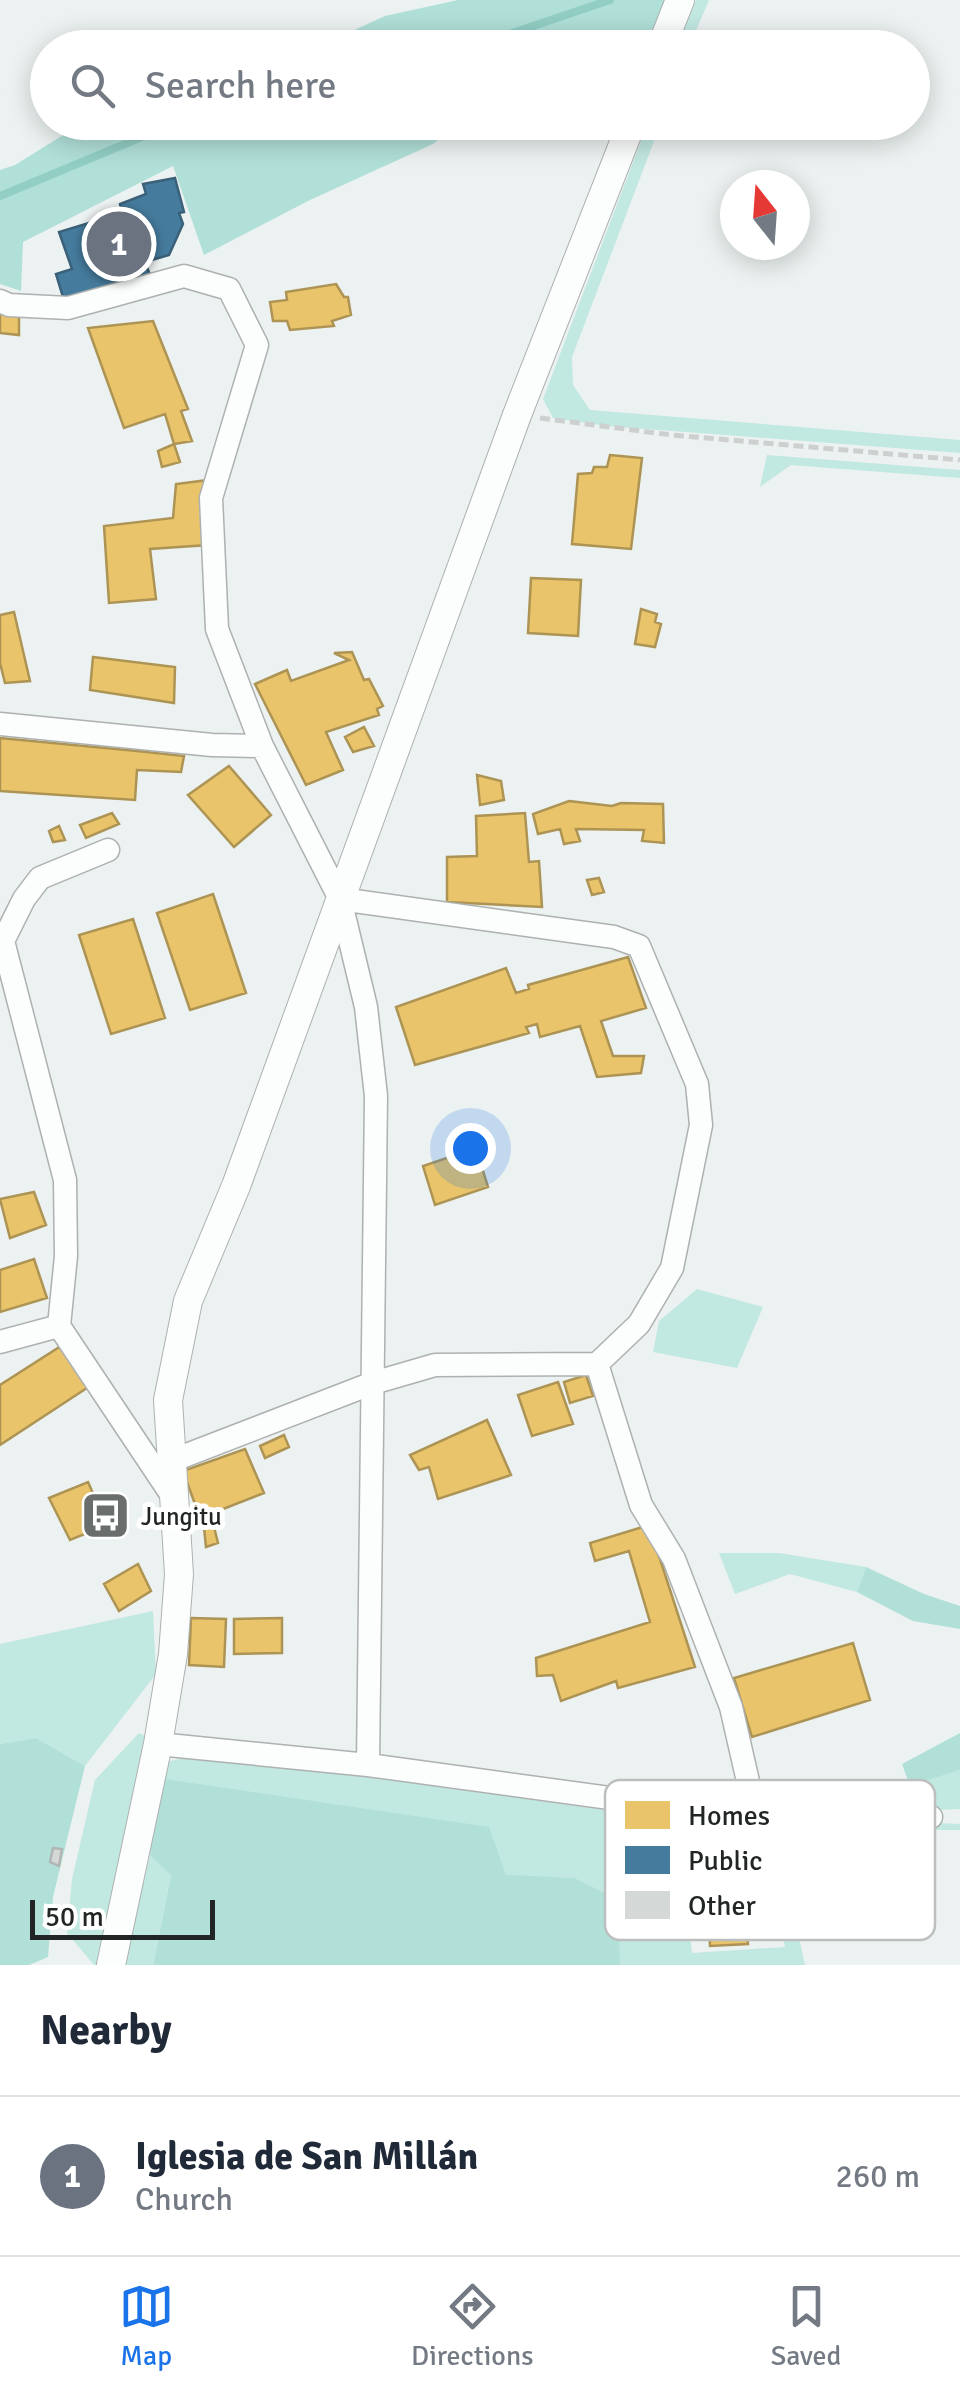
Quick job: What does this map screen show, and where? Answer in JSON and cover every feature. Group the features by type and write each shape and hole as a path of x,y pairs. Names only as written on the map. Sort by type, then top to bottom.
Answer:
{"street":[{"path":"668,30 680,0"},
{"path":"111,1965 173,1654 179,1574 168,1400 188,1301 236,1186 517,415 625,140"},
{"path":"0,301 9,305 68,308 184,276 229,289 257,345 212,498 217,629 262,746 340,899 366,1007 376,1096 368,1765"},
{"path":"0,724 212,745 262,746"},
{"path":"108,850 40,878 3,940 65,1180 66,1256 59,1326 173,1497"},
{"path":"171,1461 374,1383 435,1365 598,1364 640,1324 672,1268 701,1125 697,1084 639,946 614,937 340,899"},
{"path":"0,1342 59,1326"},
{"path":"598,1364 642,1504 674,1559 731,1707 748,1780"},
{"path":"158,1744 368,1765 605,1797"}],"path":[{"path":"517,415 672,435 960,460"}],"green space":[{"path":"458,0 670,0 660,30 354,30 385,16"},
{"path":"696,0 709,0 696,30 684,30"},
{"path":"55,140 438,140 204,255 173,166 23,242 21,291 0,284 0,170"},
{"path":"642,140 655,140 572,357 573,385 590,410 960,440 960,453 607,426 553,418 543,399"},
{"path":"767,455 960,470 960,478 791,465 760,487"},
{"path":"697,1289 763,1307 737,1368 653,1352 659,1321"},
{"path":"719,1553 779,1553 866,1567 857,1592 790,1574 735,1594"},
{"path":"866,1567 960,1606 960,1629 913,1621 857,1592"},
{"path":"153,1611 156,1674 85,1766 36,1738 0,1744 0,1644"},
{"path":"139,1733 146,1736 99,1965 94,1965 67,1933 72,1879 95,1780"},
{"path":"960,1733 960,1770 929,1780 908,1780 902,1764"},
{"path":"36,1738 85,1766 53,1897 48,1957 29,1965 0,1965 0,1744"},
{"path":"202,1754 605,1810 605,1893 575,1878 506,1876 157,1778 170,1761"},
{"path":"960,1770 960,1809 935,1810 935,1780 929,1780"},
{"path":"157,1778 489,1827 506,1875 575,1878 605,1893 605,1940 620,1940 620,1965 153,1965 171,1875 150,1855"},
{"path":"935,1823 960,1824 960,1830 935,1830"},
{"path":"150,1855 171,1874 153,1965 124,1965"},
{"path":"620,1940 691,1940 692,1953 785,1947 784,1940 799,1940 805,1965 620,1965"}],"building: Homes":[{"path":"336,284 348,297 351,315 332,321 334,326 290,330 287,321 273,321 270,302 287,300 286,292"},
{"path":"0,313 19,316 19,335 0,333"},
{"path":"153,321 188,409 181,411 192,441 174,444 165,414 124,428 88,328"},
{"path":"174,444 180,462 162,467 158,451"},
{"path":"610,455 642,458 631,549 572,544 578,474 592,473 594,467 607,467"},
{"path":"208,480 208,545 150,549 156,599 109,603 104,526 173,518 176,484"},
{"path":"531,578 581,580 578,636 528,633"},
{"path":"641,609 657,614 655,622 661,624 655,647 635,644"},
{"path":"14,612 30,681 5,683 0,663 0,615"},
{"path":"352,652 364,680 369,679 383,706 377,709 379,715 326,732 343,770 306,785 255,684 287,670 291,681 349,660 334,653"},
{"path":"93,657 175,667 174,703 90,690"},
{"path":"364,727 374,746 353,752 345,737"},
{"path":"0,738 184,756 181,772 137,770 135,800 0,791"},
{"path":"229,766 271,815 234,847 188,795"},
{"path":"477,775 501,781 504,800 480,805"},
{"path":"569,801 612,806 663,804 664,843 642,841 644,830 576,829 580,841 564,844 560,829 538,834 533,814"},
{"path":"112,813 119,824 86,838 80,825"},
{"path":"525,813 529,862 539,861 542,907 447,902 447,857 477,856 476,816"},
{"path":"59,826 65,840 53,842 49,831"},
{"path":"599,878 604,892 592,895 587,880"},
{"path":"213,894 246,993 190,1010 157,913"},
{"path":"133,919 165,1018 111,1034 79,935"},
{"path":"628,957 646,1008 601,1021 613,1056 644,1056 641,1073 597,1077 580,1026 540,1037 537,1024 526,1027 529,1033 415,1065 396,1007 506,968 516,993 529,989 528,985"},
{"path":"476,1148 488,1187 435,1205 423,1166"},
{"path":"34,1192 46,1225 10,1238 0,1199"},
{"path":"34,1259 47,1298 0,1312 0,1270"},
{"path":"61,1346 90,1386 0,1445 0,1385"},
{"path":"586,1375 593,1396 570,1403 564,1382"},
{"path":"558,1382 573,1424 532,1436 518,1395"},
{"path":"487,1420 511,1475 438,1499 429,1467 419,1470 410,1455"},
{"path":"284,1435 289,1447 265,1458 260,1446"},
{"path":"245,1449 264,1493 200,1518 183,1471"},
{"path":"88,1482 107,1525 70,1540 49,1498"},
{"path":"649,1525 695,1667 618,1688 616,1681 561,1701 553,1675 537,1676 536,1658 650,1622 629,1551 595,1561 590,1543"},
{"path":"214,1527 218,1543 206,1547 204,1528"},
{"path":"138,1564 151,1591 119,1611 104,1584"},
{"path":"191,1618 226,1619 224,1667 189,1665"},
{"path":"282,1618 282,1653 234,1654 234,1619"},
{"path":"853,1643 870,1700 752,1737 734,1678"},
{"path":"710,1940 748,1940 748,1944 710,1946"}],"building: Public":[{"path":"175,178 184,212 179,213 183,224 169,255 145,262 152,280 63,297 56,274 72,269 59,232 122,213 120,204 146,194 143,184"}],"building: Other":[{"path":"53,1848 62,1849 59,1866 50,1862"}],"waterway":[{"path":"521,30 610,0"},
{"path":"0,196 135,140"}],"place":[{"name":"Iglesia de San Millán","path":"119,244"},
{"name":"Jungitu","path":"106,1516"}]}
